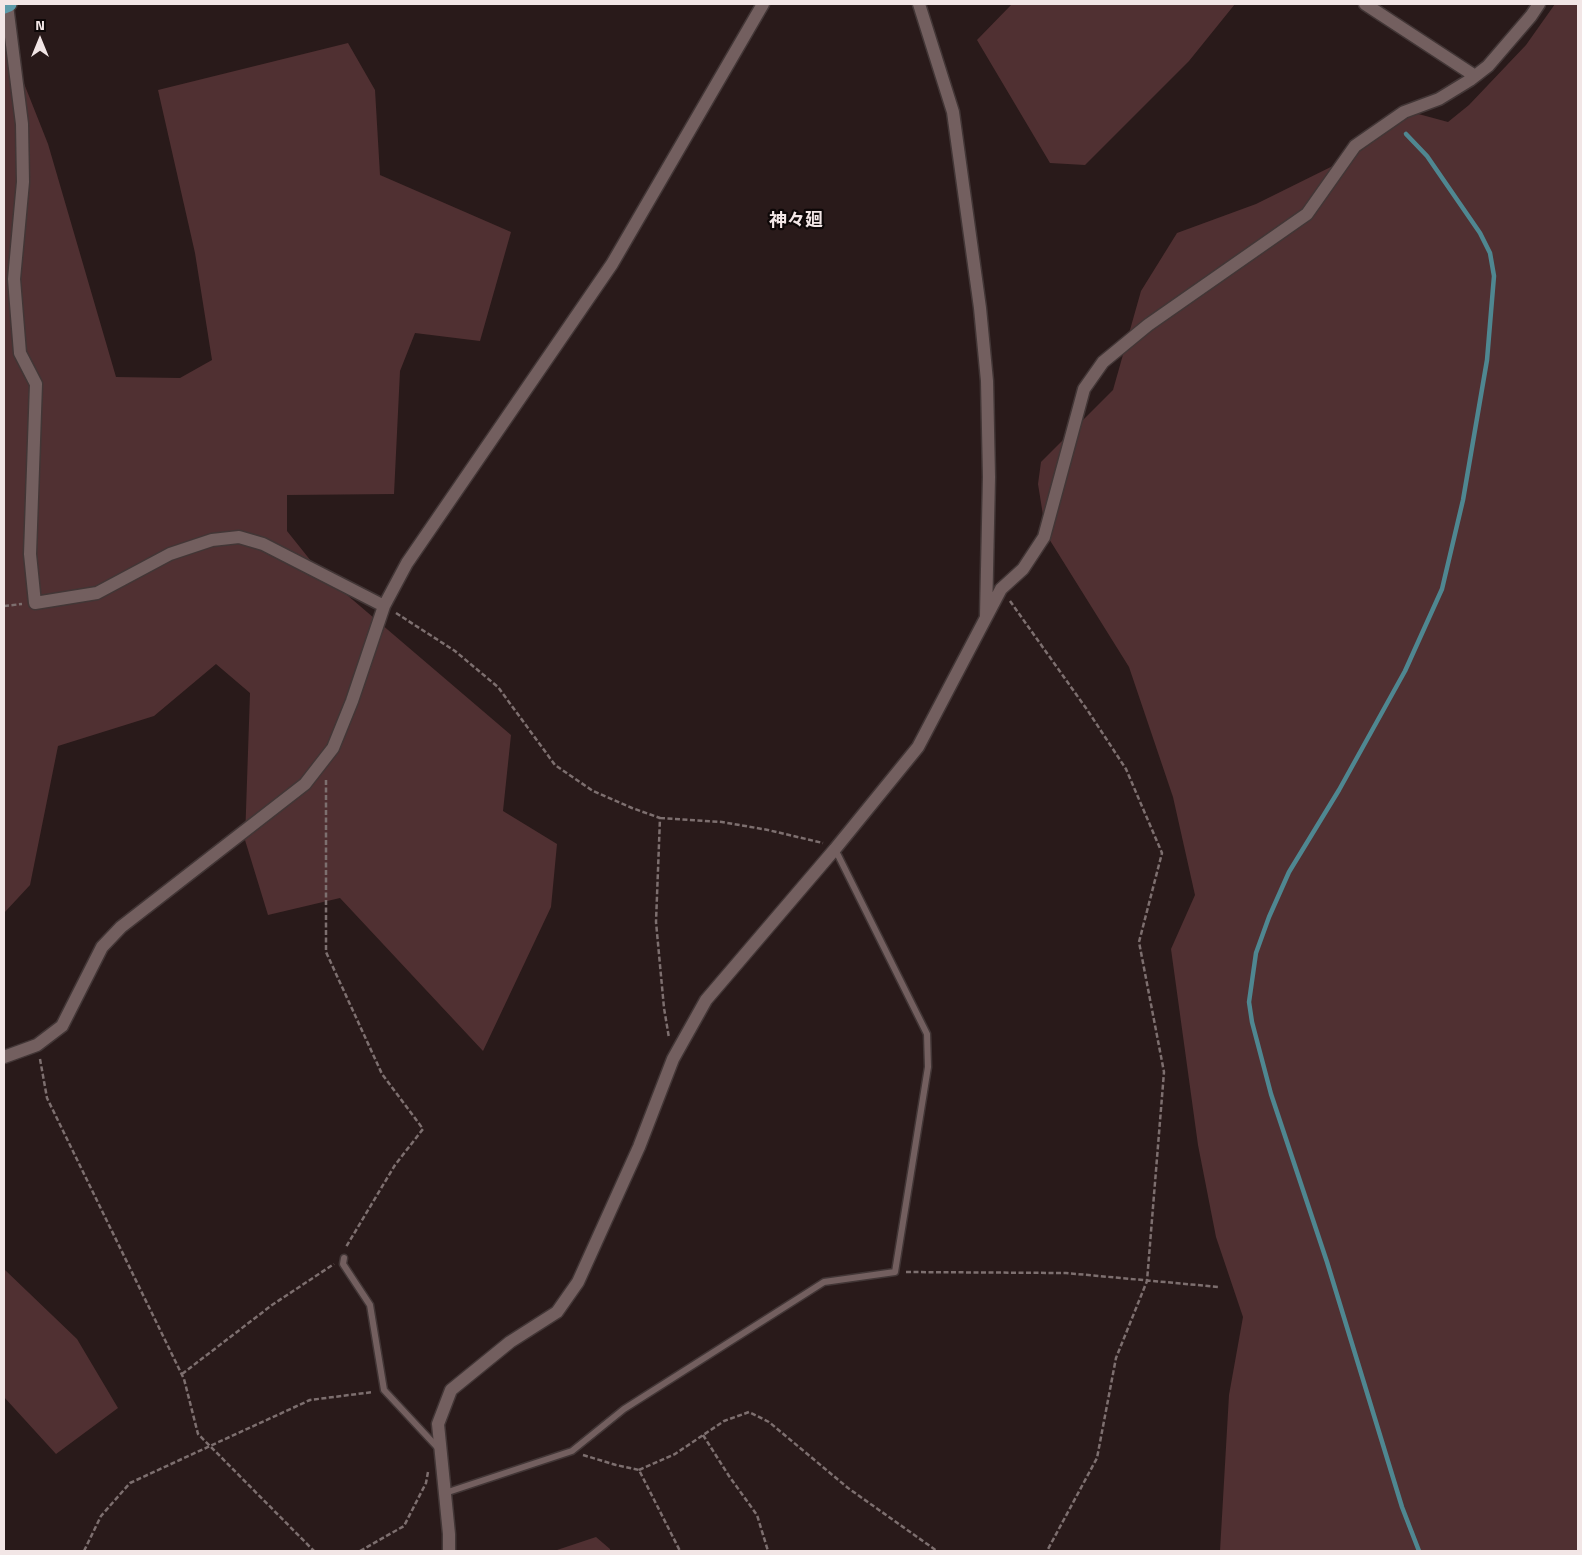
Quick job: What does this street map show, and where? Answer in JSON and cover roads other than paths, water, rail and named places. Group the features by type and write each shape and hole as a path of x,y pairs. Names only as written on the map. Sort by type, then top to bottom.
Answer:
{"street":[{"path":"4,1057 37,1046 62,1026 102,947 121,927 305,784 326,758 333,748 352,701 384,606 407,563 612,264 763,4"},
{"path":"919,4 953,112 980,308 987,381 989,477 986,618"},
{"path":"1365,4 1475,76"},
{"path":"449,1551 438,1424 451,1390 510,1342 557,1312 578,1282 639,1147 673,1058 706,1000 835,849 918,748 1002,589 1023,570 1044,537 1084,389 1103,362 1148,325 1308,214 1355,146 1404,112 1438,99 1488,66 1539,4"},
{"path":"7,5 22,124 23,182 14,279 20,353 36,384 30,554 34,603 97,593 170,554 212,540 239,537 263,544 384,606"}],"lane":[{"path":"444,1494 572,1451 624,1409 824,1282 895,1272 928,1067 927,1034 835,849"},
{"path":"344,1258 343,1264 370,1306 384,1390 440,1450"}],"waterway":[{"path":"1406,134 1427,156 1480,233 1490,253 1494,276 1487,360 1463,500 1442,589 1405,671 1339,790 1289,872 1269,917 1256,953 1249,1002 1252,1022 1271,1094 1327,1262 1402,1507 1419,1551"}],"district":[{"name":"神々廻","path":"796,222"}]}
